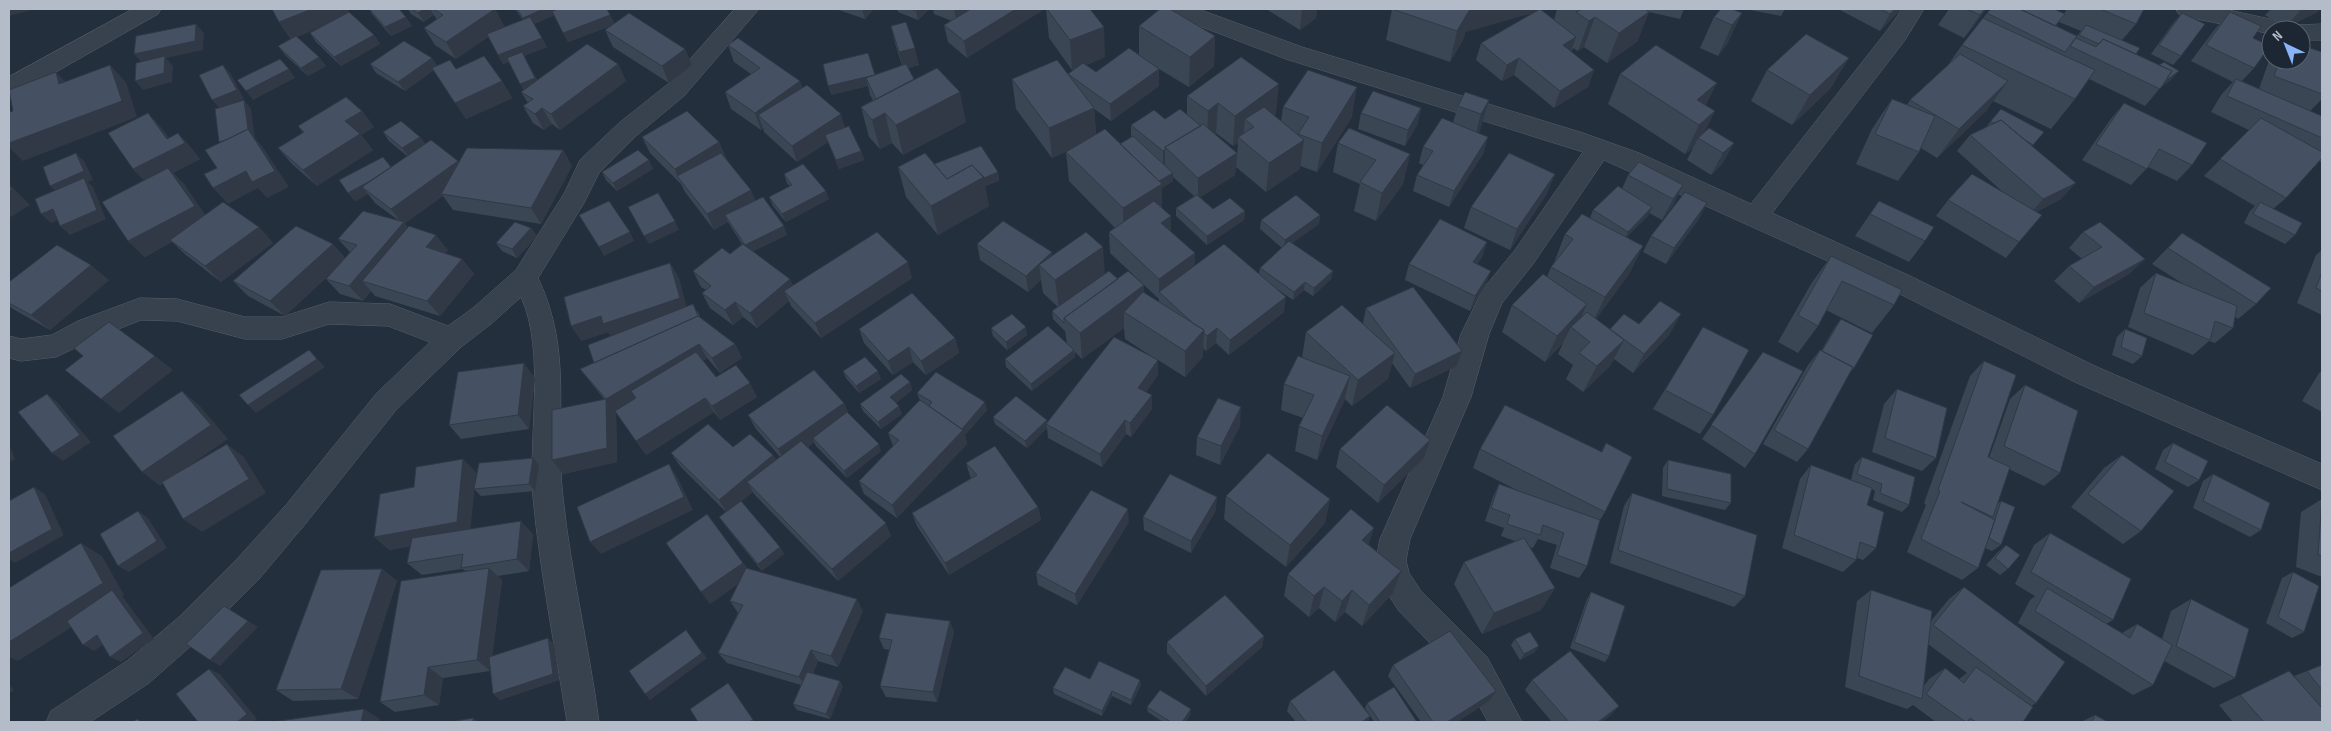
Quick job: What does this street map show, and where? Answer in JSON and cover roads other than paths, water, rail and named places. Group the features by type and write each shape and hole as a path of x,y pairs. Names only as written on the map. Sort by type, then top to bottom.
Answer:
{"street":[{"path":"9,88 150,9"},
{"path":"62,722 138,672 190,627 248,569 296,514 386,402 451,339 482,316 525,277 575,196 589,167 628,129 676,90 748,9"},
{"path":"1176,9 1294,53 1574,139 1630,160 1901,283 2087,375 2322,477"},
{"path":"1755,217 1885,49 1913,9"},
{"path":"2187,9 2261,24"},
{"path":"1506,722 1476,668 1410,601 1395,578 1390,560 1395,539 1457,397 1475,334 1492,296 1524,257 1599,148"},
{"path":"525,277 536,295 546,338 548,496 583,722"},
{"path":"9,347 21,350 56,346 88,329 140,308 177,310 245,328 282,328 329,313 390,315 451,339"}]}
